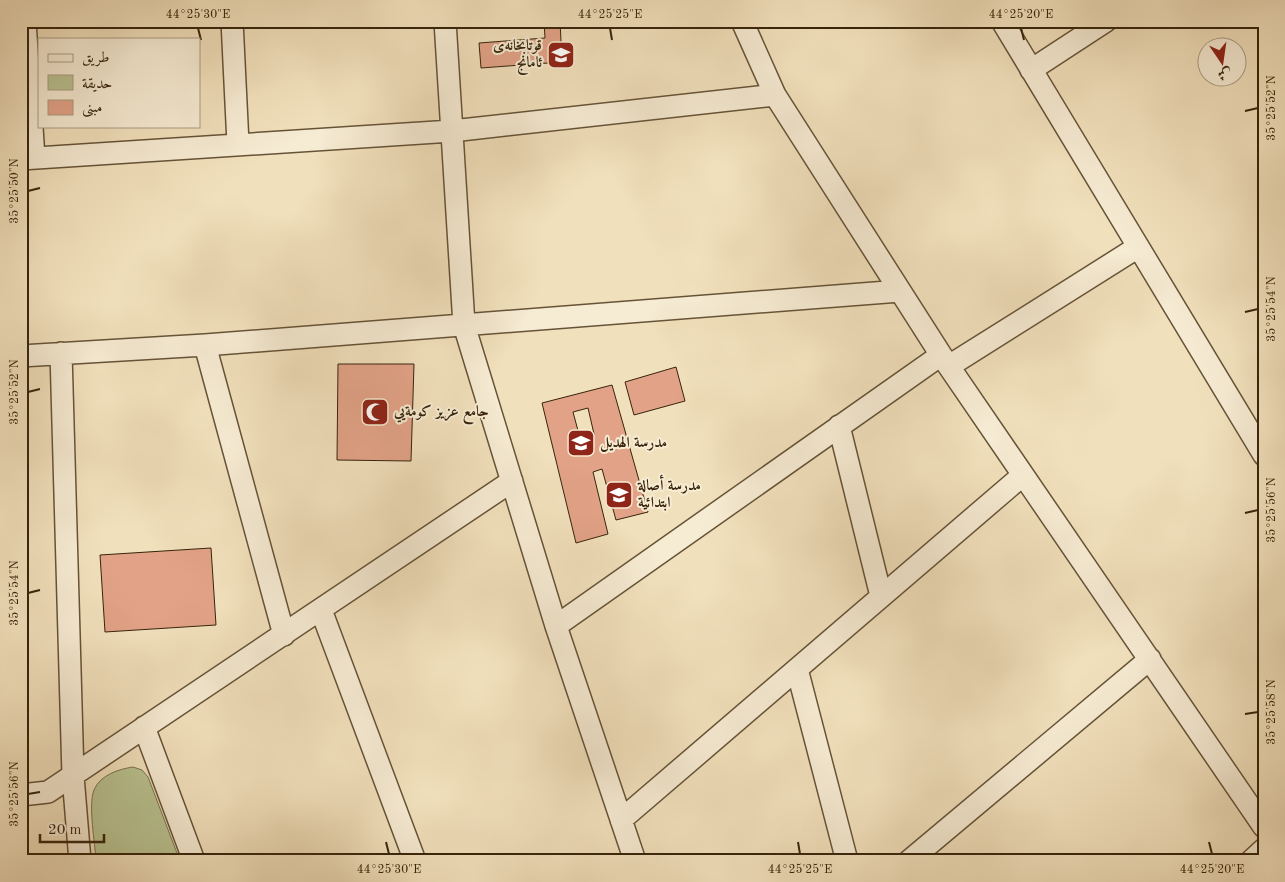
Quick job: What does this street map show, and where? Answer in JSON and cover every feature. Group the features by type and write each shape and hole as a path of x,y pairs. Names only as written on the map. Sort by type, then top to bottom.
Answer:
{"street":[{"path":"25,21 28,158 452,131 775,95"},
{"path":"232,21 238,144"},
{"path":"445,21 464,325 556,626 634,861"},
{"path":"742,21 775,95 900,291 1023,475 1264,826"},
{"path":"1002,21 1264,454"},
{"path":"1031,70 1106,21"},
{"path":"556,626 840,426 945,360 1138,247"},
{"path":"21,356 205,345 900,291"},
{"path":"205,345 284,635"},
{"path":"61,353 73,776 80,861"},
{"path":"840,426 882,596"},
{"path":"621,820 1023,475"},
{"path":"21,795 48,792 512,481"},
{"path":"321,610 416,861"},
{"path":"909,861 1150,659"},
{"path":"797,669 847,861"},
{"path":"144,727 194,861"},
{"path":"1251,861 1264,848"}],"green space":[{"path":"133,767 142,770 148,777 180,861 96,861 92,814 94,790 105,777 116,771"}],"building":[{"path":"544,21 560,21 562,62 481,68 479,43 545,38"},
{"name":"جامع عزيز كومةيي","path":"338,364 414,364 411,461 337,460"},
{"path":"676,367 685,401 634,415 625,382"},
{"path":"612,385 648,512 616,520 602,469 593,472 608,534 576,543 542,403","holes":["588,408 594,434 580,438 573,412"]},
{"path":"211,548 216,625 105,632 100,555"}],"place":[{"name":"قوتابخانەى ئامانج","path":"561,55"},
{"name":"جامع عزيز كومةيي","path":"375,412"},
{"name":"مدرسة الهديل","path":"581,443"},
{"name":"مدرسة أصالة ابتدائية","path":"619,495"}]}
